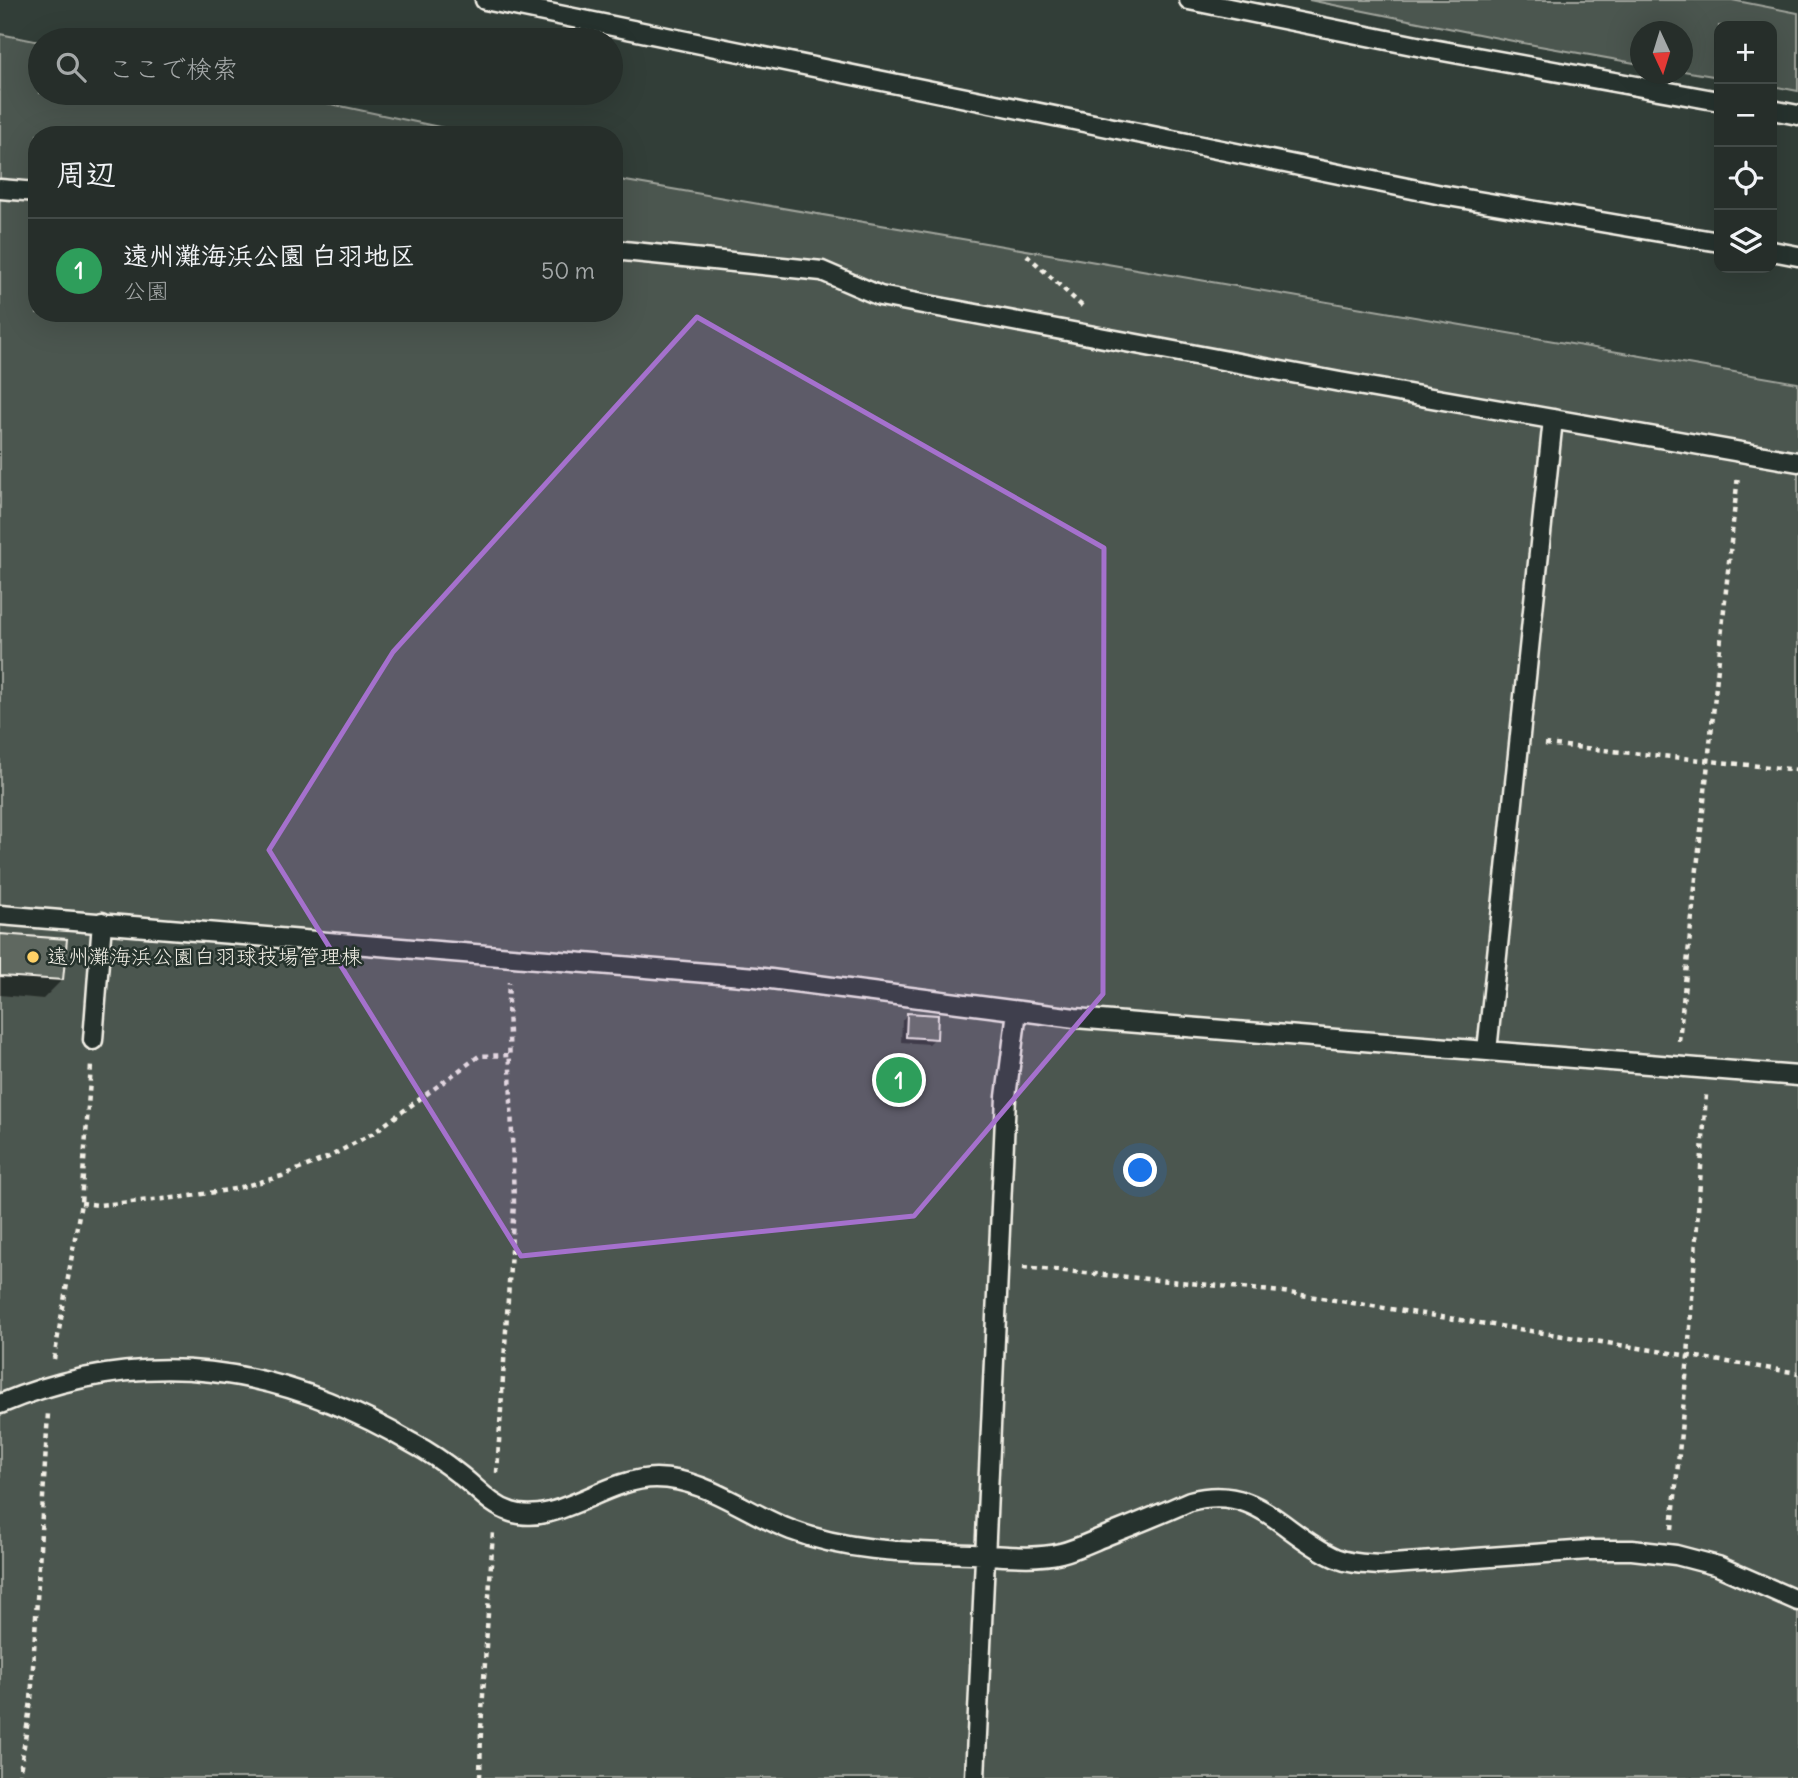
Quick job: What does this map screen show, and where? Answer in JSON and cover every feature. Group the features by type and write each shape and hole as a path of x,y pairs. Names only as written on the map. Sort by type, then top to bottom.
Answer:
{"lane":[{"path":"485,0 622,28"},
{"path":"1189,0 1457,54 1714,100"},
{"path":"623,28 1442,195 1714,241"},
{"path":"1777,111 1798,115"},
{"path":"0,188 28,191"},
{"path":"623,251 822,271 880,296 1798,462"},
{"path":"1777,252 1798,256"},
{"path":"1487,1051 1553,419"},
{"path":"0,915 755,977 1075,1018 1798,1076"},
{"path":"93,1040 102,922"},
{"path":"975,1778 1006,1097 1017,1011"},
{"path":"0,1404 50,1385 124,1370 172,1368 220,1372 313,1396 365,1417 414,1444 460,1475 495,1505 515,1514 547,1514 630,1480 657,1478 684,1481 709,1490 788,1529 857,1548 1026,1556 1061,1553 1190,1501 1226,1496 1259,1508 1338,1559 1358,1564 1379,1565 1588,1550 1632,1550 1718,1566 1798,1601"}],"path":[{"path":"1027,255 1091,315 1087,334"},
{"path":"1676,1066 1740,452"},
{"path":"1520,741 1798,770"},
{"path":"480,1778 514,1203 508,1002 511,957"},
{"path":"19,1778 31,1701 50,1385 81,1203 93,1040"},
{"path":"81,1203 99,1205 184,1197 234,1189 282,1176 328,1157 373,1133 479,1056 510,1055"},
{"path":"1669,1555 1688,1356 1708,1069"},
{"path":"998,1266 1294,1294 1798,1373"}],"highlighted area":[{"path":"697,317 1104,548 1103,994 914,1216 521,1256 269,850 393,652"}],"shaded area":[{"path":"1309,0 1732,0 1798,13 1798,91 1777,87 1777,21 1714,21 1714,76 1693,73 1693,21 1630,21 1630,62"},
{"path":"0,34 28,40 28,105 336,105 435,126 28,126 28,322 623,322 623,181 1798,383 1798,1778 0,1778"}],"building":[{"name":"遠州灘海浜公園白羽球技場管理棟","path":"0,934 67,939 63,980 0,976"},
{"path":"907,1013 938,1015 937,1039 906,1037"}],"place":[{"name":"遠州灘海浜公園白羽球技場管理棟","path":"33,957"},
{"name":"遠州灘海浜公園 白羽地区","path":"899,1080"}]}
